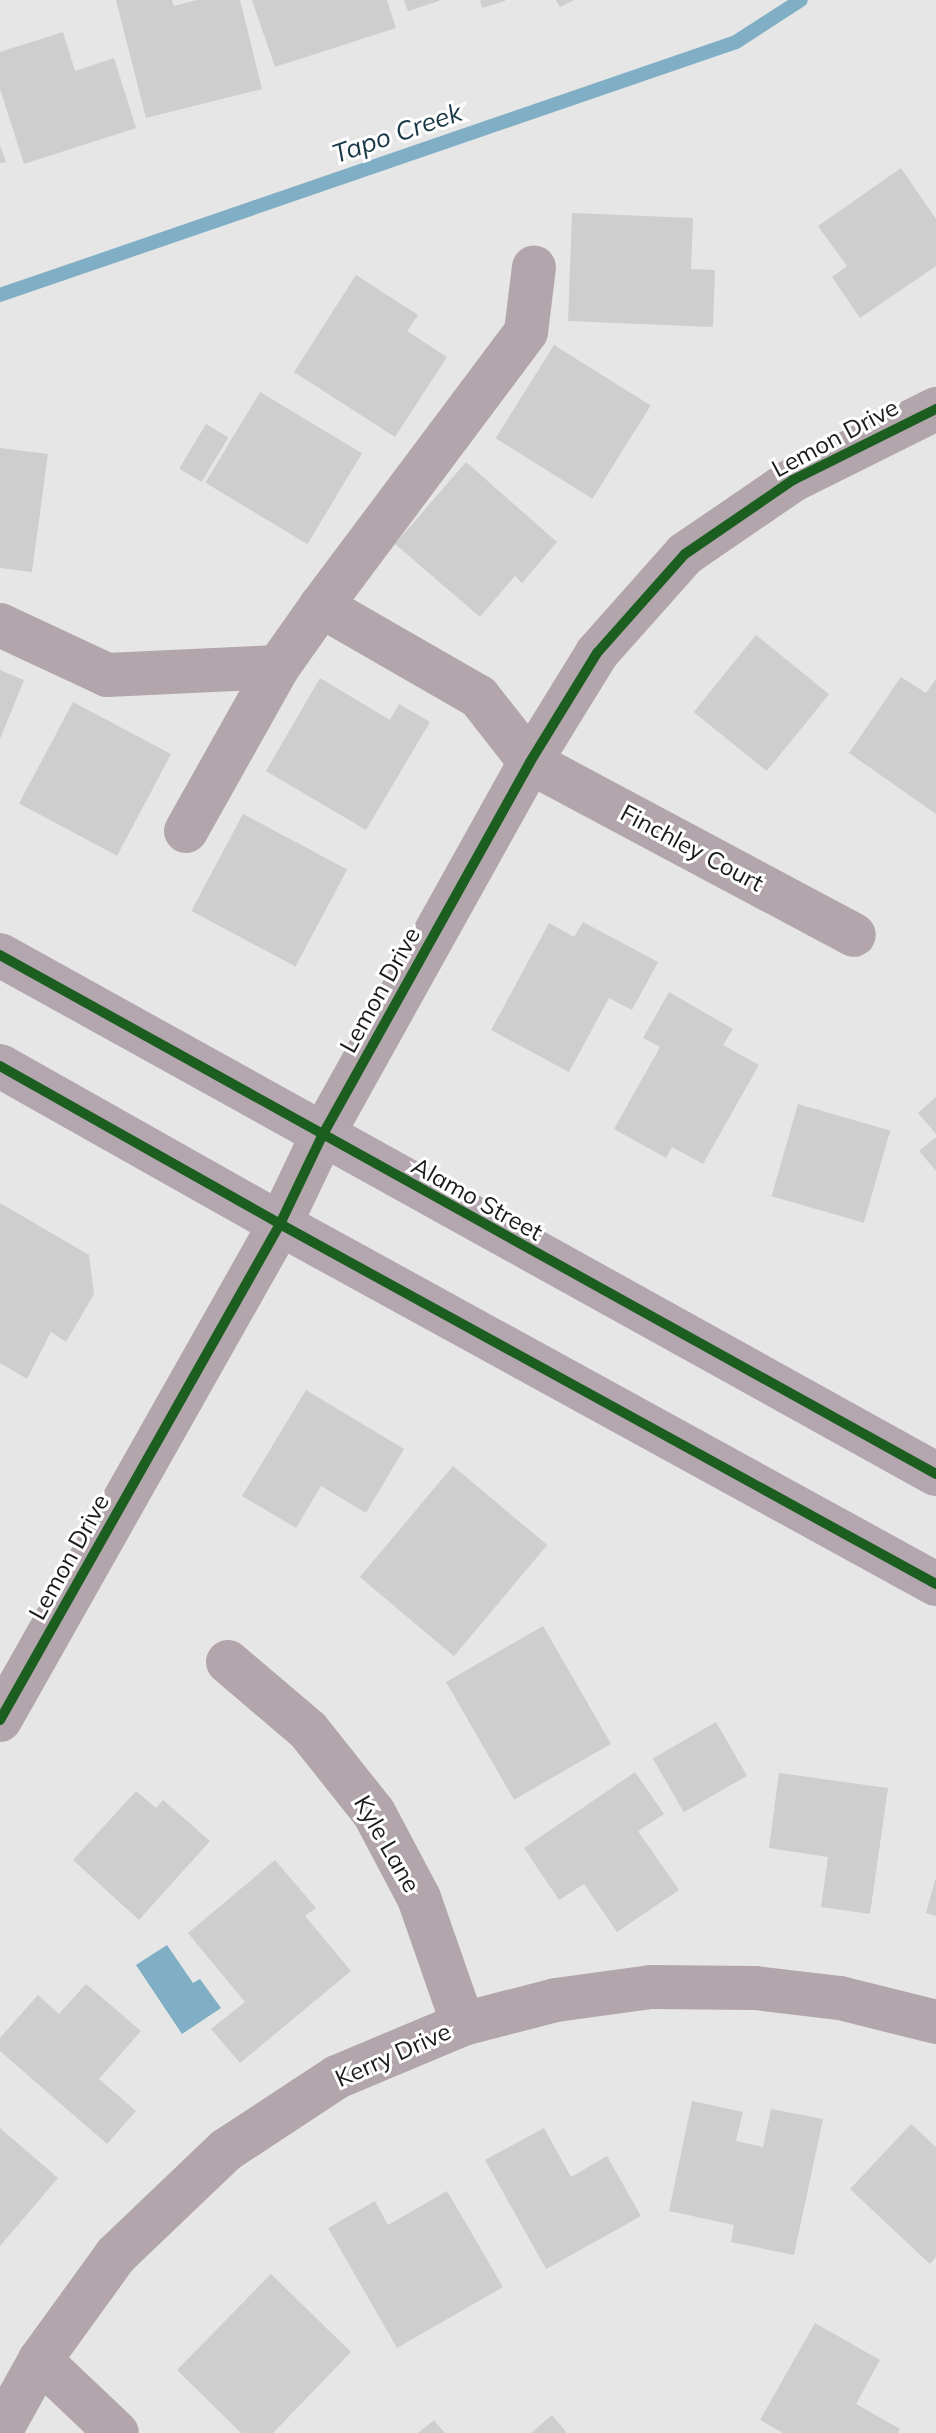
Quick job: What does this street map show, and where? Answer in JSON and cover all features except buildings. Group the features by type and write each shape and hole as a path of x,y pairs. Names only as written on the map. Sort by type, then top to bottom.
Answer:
{"main road":[{"name":"Alamo Street","path":"0,955 936,1474"},
{"path":"0,1066 280,1224 936,1584"}],"street":[{"path":"186,831 278,667 526,332 534,267"},
{"name":"Lemon Drive","path":"0,1718 280,1224 322,1136 530,762 597,653 685,554 793,480 936,409"},
{"path":"321,606 479,697 530,762"},
{"path":"0,625 107,675 278,667"},
{"name":"Finchley Court","path":"530,762 854,935"},
{"name":"Kyle Lane","path":"228,1662 308,1730 374,1813 419,1898 463,2024"},
{"name":"Kerry Drive","path":"0,2432 40,2360 116,2255 226,2150 337,2077 463,2024 556,2000 651,1987 755,1988 840,1998 936,2022"},
{"path":"40,2360 117,2433"}],"water":[{"path":"167,1945 193,1983 200,1979 221,2008 182,2034 136,1965"}],"waterway":[{"name":"Tapo Creek","path":"0,295 736,42 801,0"}],"cycle path":[{"path":"0,1720 280,1224 322,1136 530,762 597,653 685,554 793,480 936,409"},
{"path":"0,955 936,1474"},
{"path":"0,1066 280,1224 936,1584"}]}
